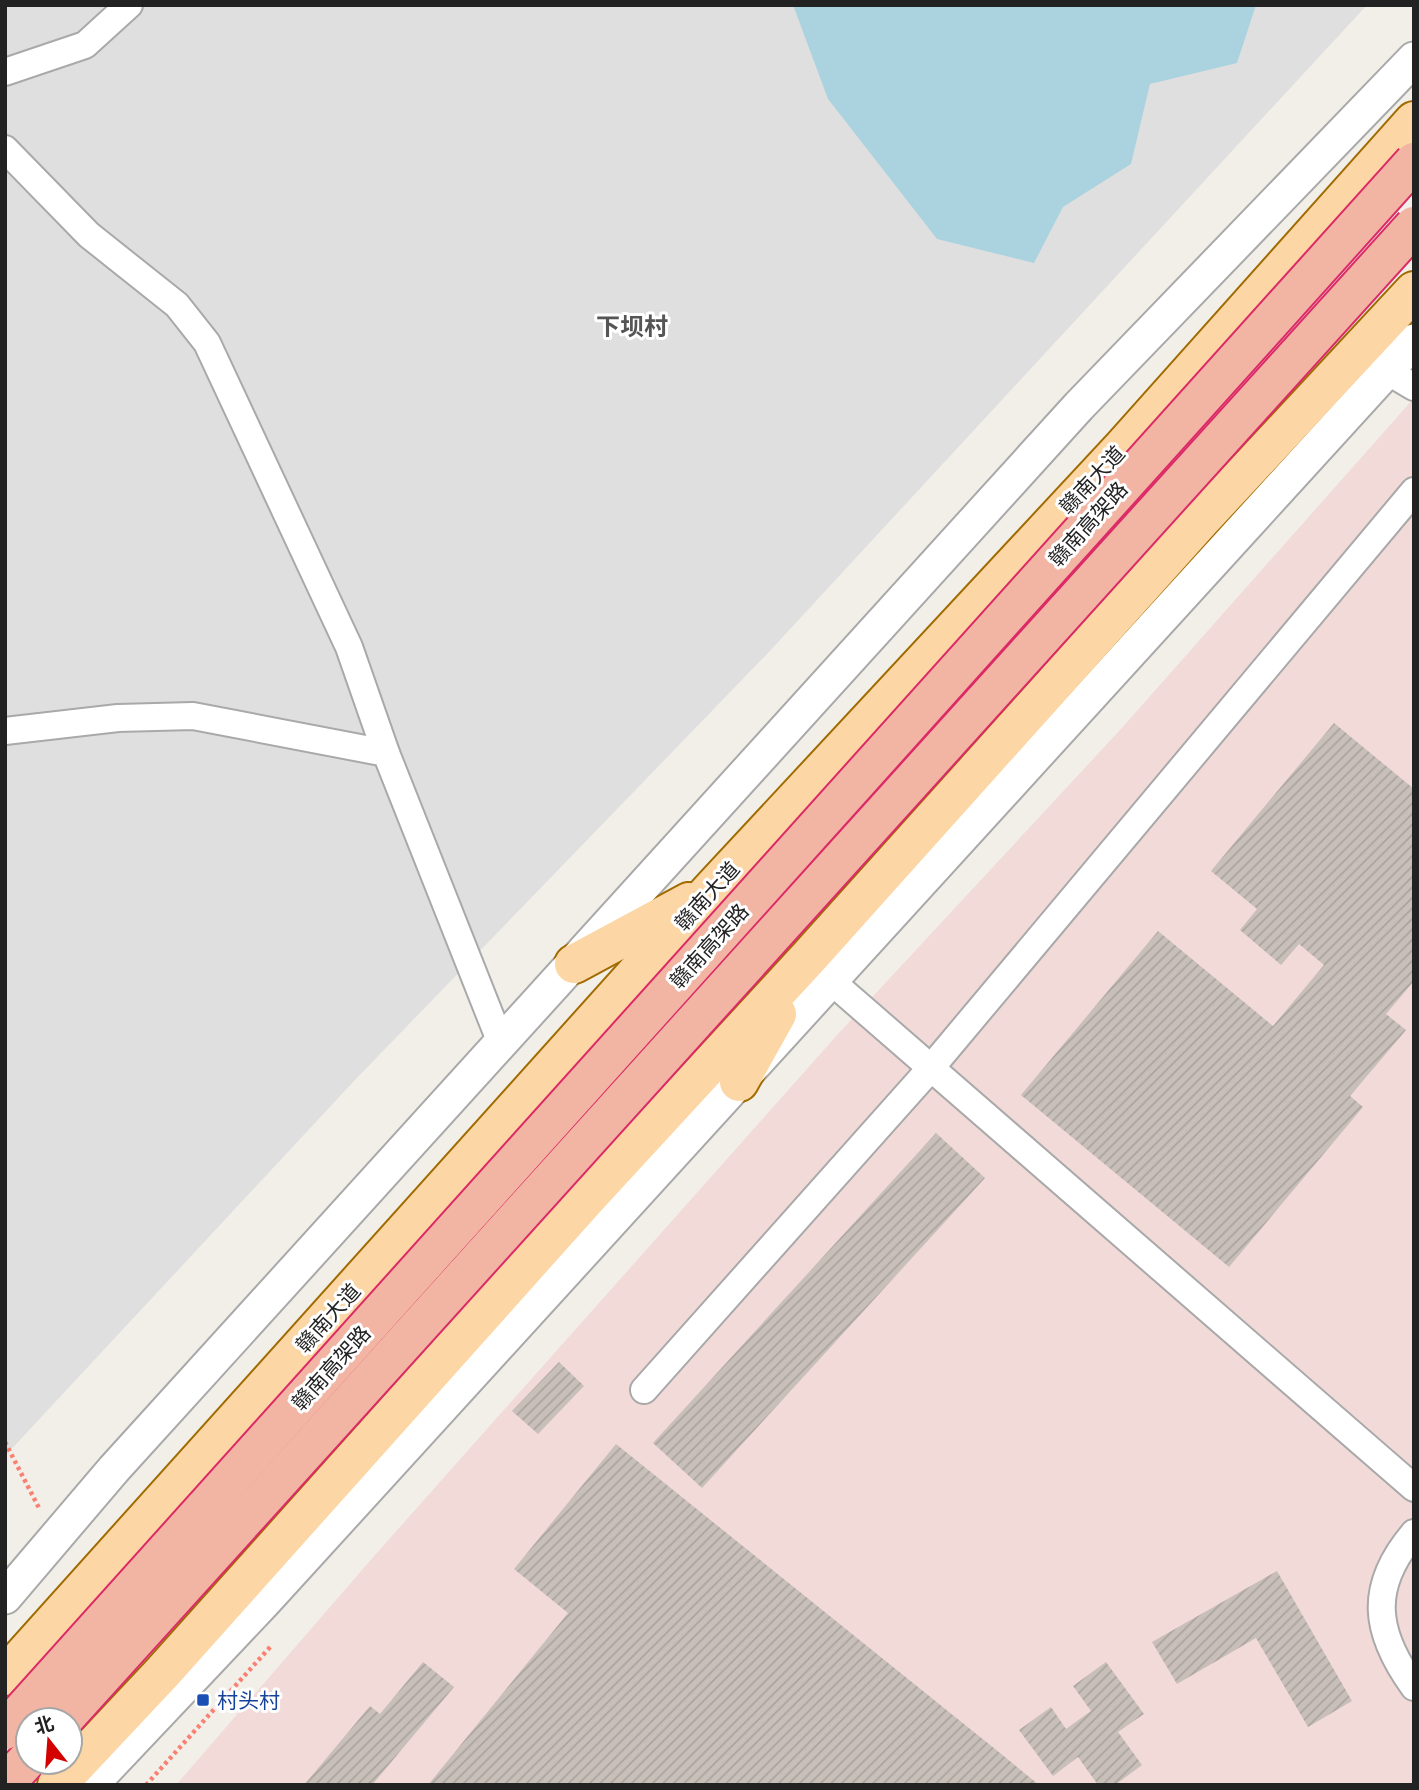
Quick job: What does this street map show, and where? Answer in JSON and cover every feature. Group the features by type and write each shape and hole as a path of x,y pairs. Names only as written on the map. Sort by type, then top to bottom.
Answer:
{"highway":[{"name":"赣南高架路","path":"5,1730 1414,162"},
{"name":"赣南高架路","path":"76,1706 1414,226"}],"main road":[{"path":"1375,165 1414,93"},
{"name":"赣南大道","path":"5,1676 712,889 1123,447 1414,121"},
{"path":"738,1082 820,969 1200,521 1414,291"},
{"path":"1123,447 1200,521"},
{"path":"574,964 712,889"},
{"path":"57,1785 163,1672 585,1200 820,969"},
{"path":"94,1783 119,1732 163,1672"}],"street":[{"path":"5,72 85,45 129,5"},
{"path":"5,1597 114,1469 1079,406 1414,60"},
{"path":"5,149 89,236 177,305 207,343 349,647 386,753 501,1043"},
{"path":"1414,341 1400,379 820,969 930,1069 1414,1488"},
{"path":"644,1390 930,1069 1414,491"},
{"path":"5,731 118,718 193,716 386,753"},
{"path":"94,1783 265,1601 738,1082"},
{"path":"1414,1533 1399,1550 1382,1591 1382,1621 1392,1657 1414,1686"}],"path":[{"path":"5,1442 40,1509 31,1518"}],"shaded area":[{"path":"5,5 1367,5 767,654 354,1081 5,1456"},
{"path":"1414,398 1414,1785 176,1785 375,1555 838,1034 1120,730"}],"water":[{"path":"793,5 1256,5 1237,63 1150,84 1131,164 1063,207 1034,263 937,239 828,99"}],"building":[{"path":"1334,723 1414,789 1414,981 1386,1014 1406,1030 1350,1096 1363,1107 1229,1267 1021,1095 1158,931 1273,1026 1324,965 1299,944 1281,965 1240,930 1257,909 1211,871"},
{"path":"936,1133 985,1178 702,1488 653,1443"},
{"path":"559,1362 584,1386 538,1434 512,1411"},
{"path":"616,1444 1039,1785 428,1785 568,1613 514,1569"},
{"path":"1277,1571 1352,1701 1308,1727 1256,1638 1177,1684 1152,1642"},
{"path":"423,1662 454,1687 372,1785 304,1785 370,1706 380,1714"},
{"path":"1106,1662 1144,1714 1118,1732 1142,1765 1115,1785 1098,1785 1078,1757 1053,1776 1019,1730 1051,1707 1066,1729 1091,1711 1073,1686"}],"place":[{"name":"村头村","path":"203,1700"}],"district":[{"name":"下坝村","path":"632,326"}]}
